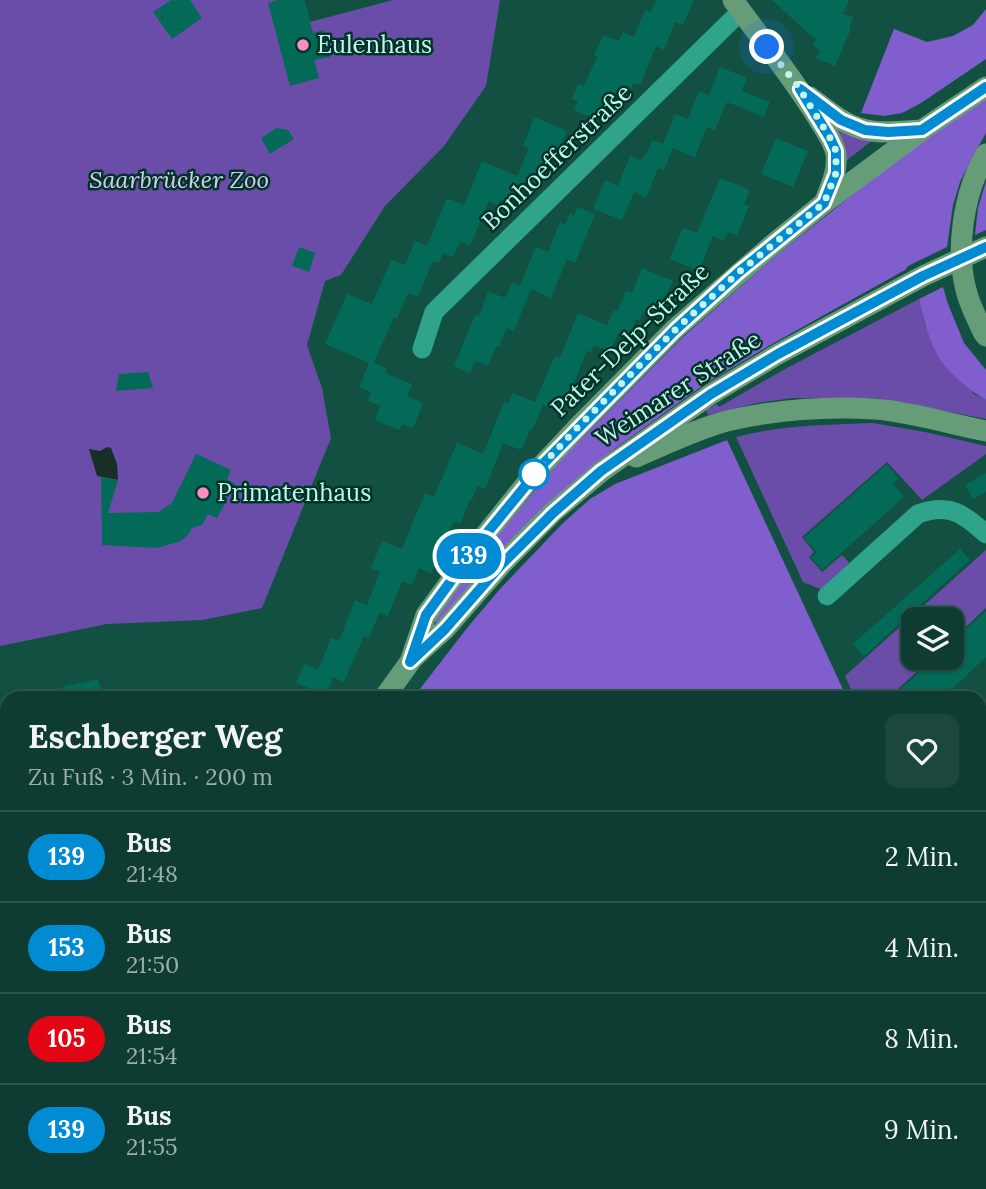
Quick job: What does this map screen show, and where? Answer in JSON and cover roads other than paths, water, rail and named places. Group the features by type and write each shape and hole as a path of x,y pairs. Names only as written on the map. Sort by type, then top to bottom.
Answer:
{"street":[{"path":"737,5 800,89 836,151 836,173 824,203"},
{"name":"Bonhoefferstraße","path":"422,349 434,312 737,5"},
{"name":"Pater-Delp-Straße","path":"389,691 410,662 426,615 534,474 577,428 675,330 733,277 824,203 922,130 986,87"},
{"path":"800,89 841,120 865,130 922,130"},
{"path":"986,154 965,206 962,244 968,297 986,336"},
{"name":"Weimarer Straße","path":"410,662 445,629 501,565 553,513 601,471 711,394 789,348 923,276 986,247"},
{"path":"601,471 729,421 793,411 876,409 986,431"},
{"path":"827,596 918,514 932,509 946,509 970,519 986,534"}],"water":[{"path":"111,448 117,464 118,480 97,476 89,449 100,451"}],"place":[{"name":"Eulenhaus","path":"303,45"},
{"name":"Primatenhaus","path":"203,493"}],"park label":[{"name":"Saarbrücker Zoo","path":"179,180"}]}
